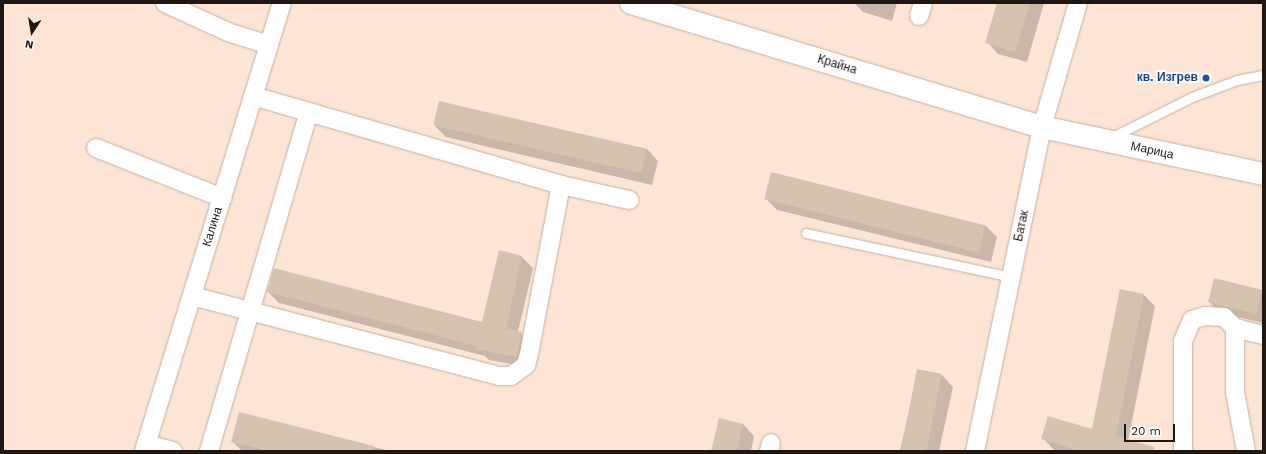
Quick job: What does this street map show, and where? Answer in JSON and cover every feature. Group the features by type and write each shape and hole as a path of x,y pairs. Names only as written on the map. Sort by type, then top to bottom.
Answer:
{"street":[{"path":"165,3 228,32 269,45"},
{"name":"Калина","path":"145,448 282,3"},
{"name":"Крайна","path":"631,3 1042,127"},
{"name":"Батак","path":"975,451 1042,127 1078,3"},
{"path":"253,96 561,185 629,200"},
{"path":"209,451 309,112"},
{"name":"Марица","path":"1042,127 1263,174"},
{"path":"96,148 222,198"},
{"path":"192,296 499,376 511,376 526,365 528,360 561,185"},
{"path":"1183,451 1184,341 1192,320 1205,316 1224,317 1235,328 1263,335"},
{"path":"1235,328 1235,392 1246,451"},
{"path":"145,448 173,451"}],"lane":[{"path":"1104,141 1192,97 1237,80 1263,75"},
{"path":"806,233 1011,277"}],"building":[{"path":"997,3 1030,3 1015,52 985,43"},
{"path":"439,101 647,149 641,173 433,125"},
{"path":"771,172 985,225 979,253 764,199"},
{"path":"499,250 522,256 506,328 522,332 517,357 476,349 477,346 267,292 274,268 482,322"},
{"path":"1214,278 1263,290 1256,314 1208,302"},
{"path":"1120,289 1144,294 1116,436 1154,447 1154,451 1080,451 1041,439 1048,416 1092,429"},
{"path":"917,369 942,374 927,451 901,451"},
{"path":"239,412 374,446 373,451 269,451 231,442"},
{"path":"719,418 743,424 737,451 711,451"}],"place":[{"name":"кв. Изгрев","path":"1206,78"}]}
